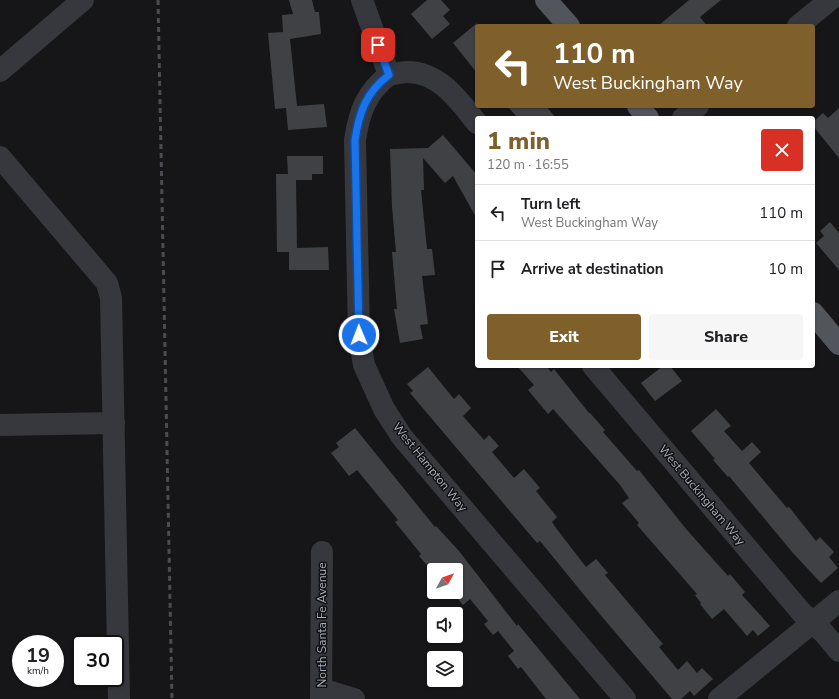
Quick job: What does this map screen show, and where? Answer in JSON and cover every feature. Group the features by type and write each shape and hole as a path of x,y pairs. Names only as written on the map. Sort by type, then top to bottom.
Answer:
{"main road":[{"path":"546,0 567,24"},
{"path":"640,108 646,116"},
{"path":"815,315 839,344"}],"street":[{"path":"0,71 83,0"},
{"path":"362,0 389,75 408,72 432,77 452,93 475,121"},
{"path":"800,24 830,0"},
{"name":"West Hampton Way","path":"389,75 377,84 367,96 358,119 355,140 359,335 364,365 384,409 402,437 625,699"},
{"path":"686,116 696,108"},
{"path":"0,157 107,283 112,298 119,699"},
{"name":"West Buckingham Way","path":"595,368 792,601 839,651"},
{"path":"0,425 114,423"},
{"name":"North Santa Fe Avenue","path":"321,694 322,552"},
{"path":"719,699 839,601"},
{"path":"321,694 354,699"}],"building":[{"path":"289,0 312,0 315,12 319,12 321,34 290,39 297,106 324,104 327,127 288,130 286,108 275,109 268,33 283,32 282,15 293,14"},
{"path":"427,0 441,0 450,10 443,16 450,24 432,39 411,14"},
{"path":"689,0 721,0 700,17 705,24 660,24"},
{"path":"475,25 475,70 453,43"},
{"path":"509,108 548,108 554,116 516,116"},
{"path":"839,108 839,158 815,128 815,120 823,113 828,118"},
{"path":"443,135 475,173 475,215 453,176 445,183 423,158 424,190 421,190 427,249 432,249 435,275 422,276 428,324 420,325 423,339 400,343 394,309 397,309 392,252 396,252 392,207 390,149 428,148"},
{"path":"287,156 323,156 323,174 312,174 312,180 296,180 297,248 328,247 329,270 289,270 289,252 277,252 276,174 288,174"},
{"path":"830,222 839,233 839,270 816,243 824,236 820,231"},
{"path":"428,367 454,399 459,394 471,408 463,416 484,440 489,435 499,446 492,452 514,478 524,469 540,488 536,491 557,517 552,522 556,528 586,567 596,559 608,573 605,575 663,644 659,647 678,670 687,661 697,673 702,668 713,679 694,696 690,691 681,699 672,699 540,541 537,543 410,393 413,391 407,384"},
{"path":"519,368 548,368 551,372 554,369 589,413 605,430 603,432 637,471 639,470 687,530 728,576 730,574 745,592 742,595 770,626 758,636 753,630 747,636 724,609 712,619 700,604 701,603 695,595 697,594 637,525 639,523 622,503 629,498 620,485 553,409 548,414 528,390 534,385"},
{"path":"660,368 672,368 682,381 655,401 641,383"},
{"path":"716,409 731,426 724,431 742,451 752,442 761,452 749,463 787,508 789,507 816,541 820,537 834,552 829,557 838,568 821,583 793,553 729,476 728,477 713,460 715,459 691,431"},
{"path":"355,428 435,527 436,526 459,551 517,626 518,624 580,699 546,699 521,667 518,669 508,656 514,651 498,631 493,635 484,624 488,621 470,599 463,605 458,599 463,599 463,563 427,563 427,565 419,556 421,554 395,522 398,520 357,470 349,476 331,453 339,447 336,443"}],"railway":[{"path":"158,0 172,699"}],"route":[{"path":"359,335 355,140 358,119 367,96 377,84 389,75 378,45"}]}
